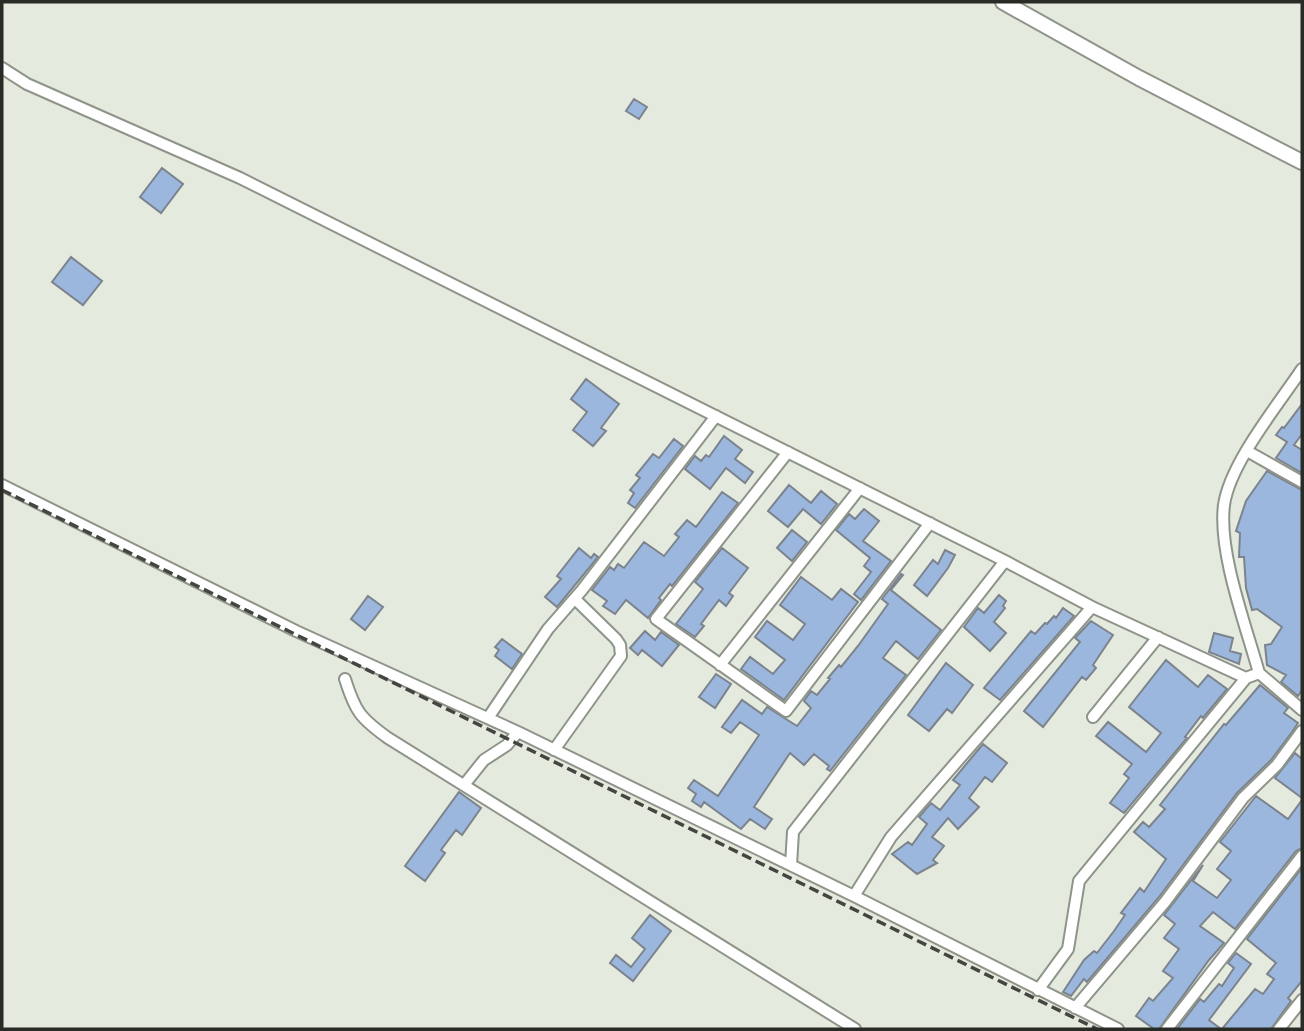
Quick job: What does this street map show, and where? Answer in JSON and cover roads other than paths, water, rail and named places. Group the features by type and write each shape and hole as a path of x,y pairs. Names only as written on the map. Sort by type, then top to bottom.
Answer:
{"street":[{"path":"1003,2 1139,78 1302,162"},
{"path":"2,68 27,85 240,178 930,523 1092,607 1246,678"},
{"path":"1302,369 1247,451 1224,503 1223,537 1259,673 1302,710"},
{"path":"488,718 537,643 575,599 716,416"},
{"path":"1247,451 1302,482"},
{"path":"788,452 656,619 786,710 930,523"},
{"path":"2,485 296,631 518,732 791,865 1118,1029"},
{"path":"720,665 860,488"},
{"path":"791,865 793,832 1005,561"},
{"path":"554,750 621,656 617,639 575,599"},
{"path":"854,897 891,837 1092,607"},
{"path":"1093,717 1158,638"},
{"path":"1038,990 1068,949 1079,881 1246,678 1259,673"},
{"path":"345,679 353,705 371,726 855,1029"},
{"path":"1076,1008 1166,902 1243,798 1277,765 1302,731"},
{"path":"464,785 484,760 507,745 518,732"},
{"path":"1167,1029 1302,856"},
{"path":"1279,1029 1302,1000"}],"railway":[{"path":"2,490 1097,1029"}]}
